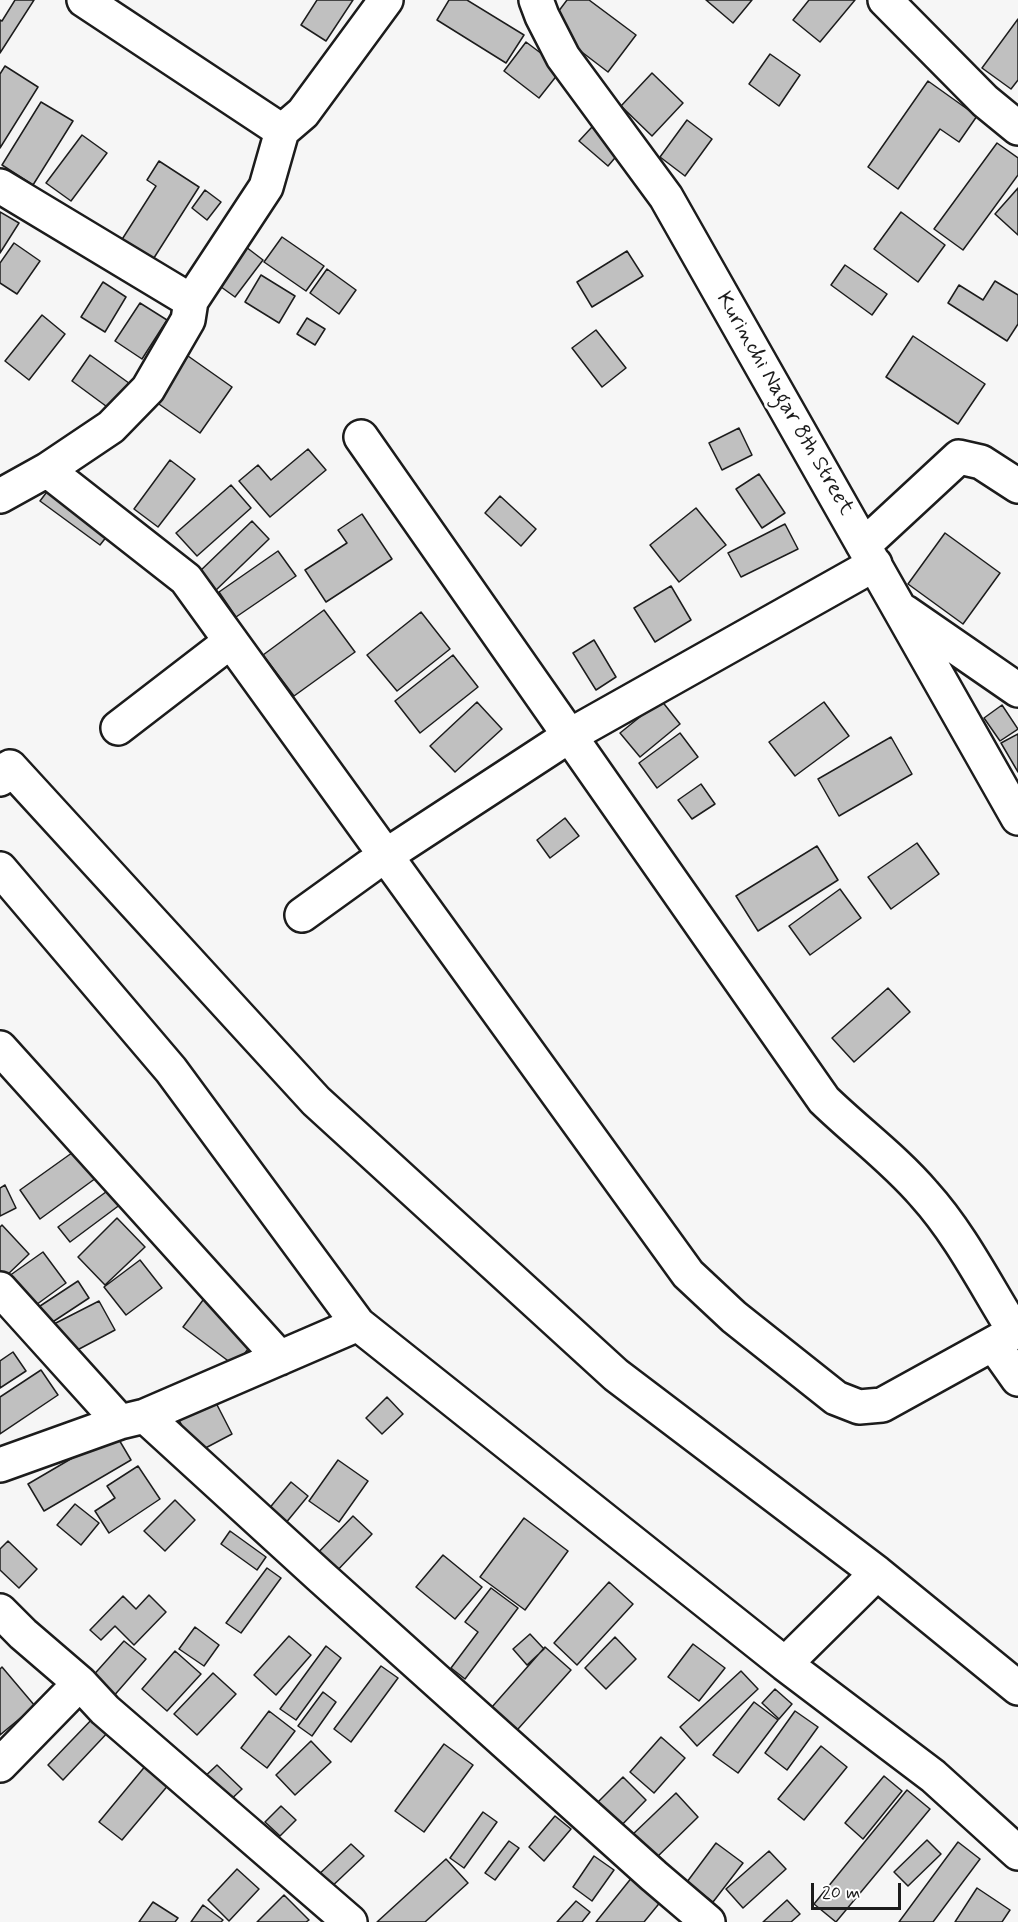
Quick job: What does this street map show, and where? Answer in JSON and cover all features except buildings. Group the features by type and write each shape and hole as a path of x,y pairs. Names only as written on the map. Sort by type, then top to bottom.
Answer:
{"street":[{"path":"84,0 282,130"},
{"path":"0,496 46,470 111,427 148,389 188,320 191,302 266,187 282,130 303,113 386,0"},
{"name":"Kurinchi Nagar 8th Street","path":"536,0 563,57 666,197 1018,818"},
{"path":"885,0 985,101 1018,128"},
{"path":"0,186 191,302"},
{"path":"361,437 824,1100 890,1158 925,1195 952,1229 1009,1336 1018,1379"},
{"path":"302,915 385,856 569,736 868,554 864,545 959,457 981,462 1018,486"},
{"path":"46,470 186,579 688,1274 734,1317 836,1398 859,1407 882,1405 1009,1336"},
{"path":"899,607 1018,690"},
{"path":"118,728 231,640"},
{"path":"0,779 10,767 316,1101 616,1375 877,1573 1018,1688"},
{"path":"0,869 171,1070 358,1324 785,1664 933,1776 1018,1853"},
{"path":"0,1048 280,1358"},
{"path":"0,1289 132,1419 337,1592 708,1922"},
{"path":"0,1465 132,1419 358,1324"},
{"path":"785,1664 877,1573"},
{"path":"0,1611 80,1683 105,1710 350,1922"},
{"path":"0,1765 80,1683"}]}
